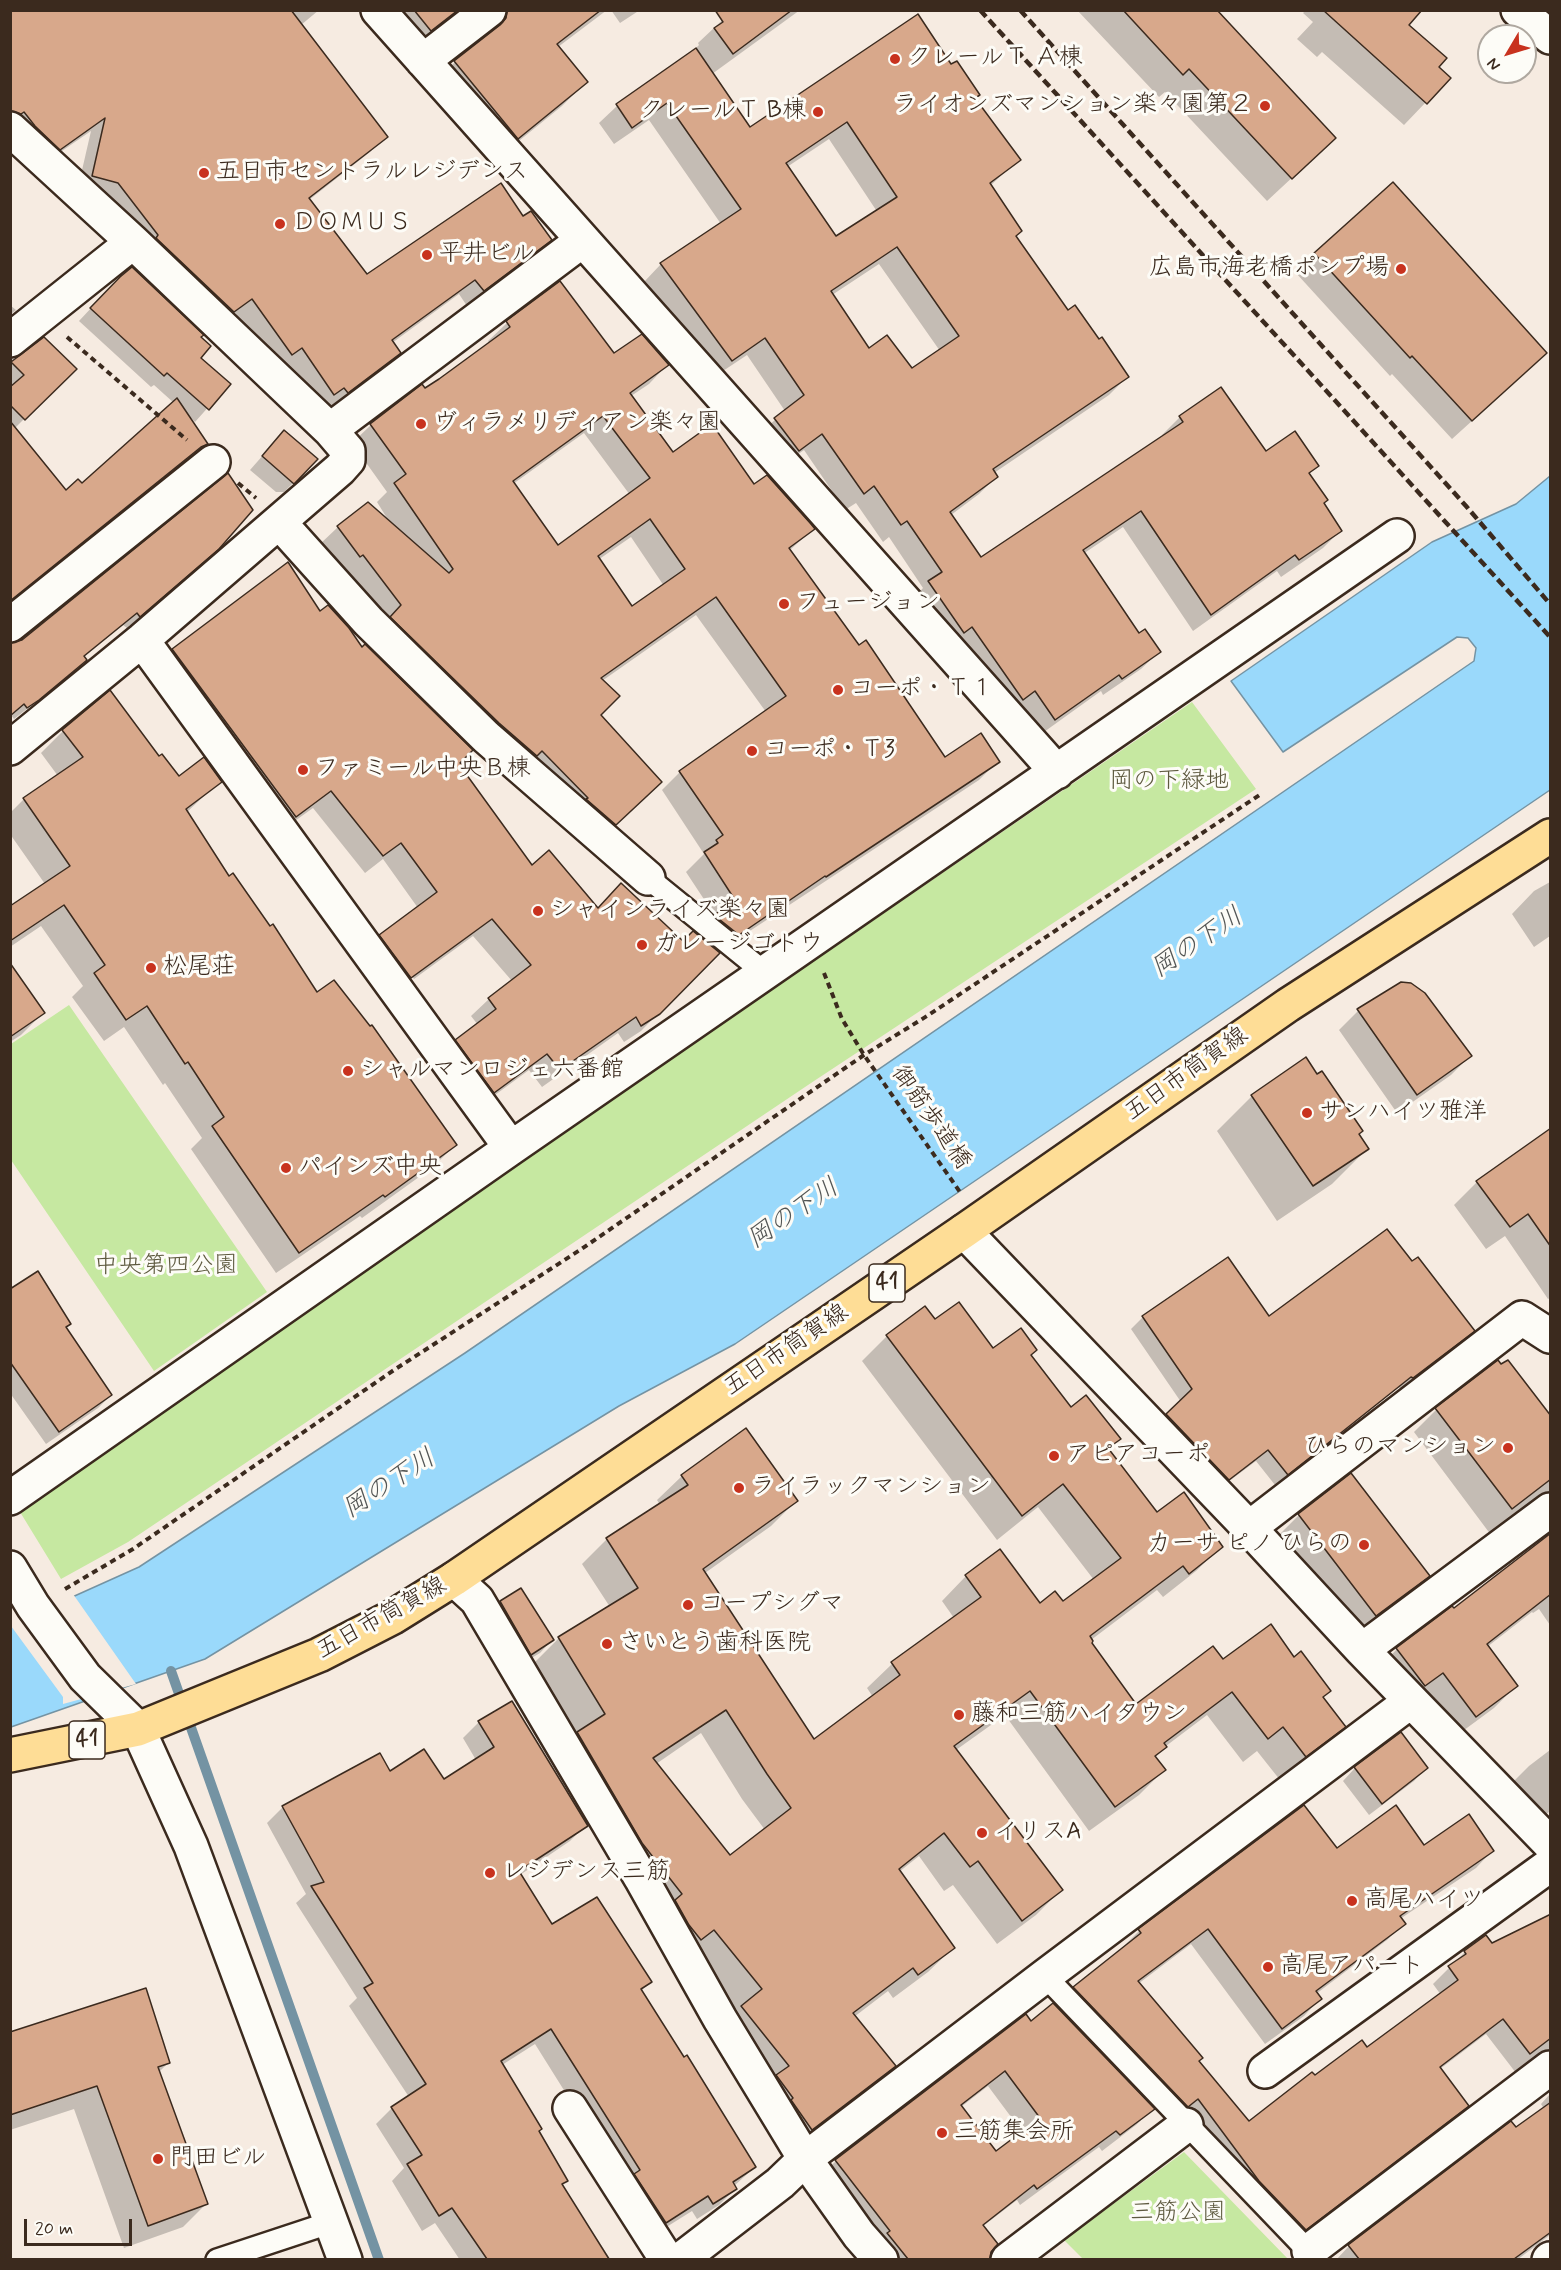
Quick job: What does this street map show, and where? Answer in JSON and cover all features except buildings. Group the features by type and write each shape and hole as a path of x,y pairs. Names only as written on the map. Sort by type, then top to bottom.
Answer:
{"main road":[{"name":"五日市筒賀線","path":"10,1755 150,1724 207,1702 358,1636 454,1579 964,1231 1288,1005 1551,836"}],"street":[{"path":"378,10 1057,772"},
{"path":"423,61 489,10"},
{"path":"1518,10 1551,37"},
{"path":"10,129 133,242 330,430 348,451 348,460 340,469 142,640 10,748"},
{"path":"330,430 583,240"},
{"path":"10,340 133,242"},
{"path":"10,625 213,462"},
{"path":"279,522 368,621 486,737 648,878"},
{"path":"10,1498 1397,536"},
{"path":"142,640 512,1148"},
{"path":"964,1231 1249,1528 1362,1650 1551,1844"},
{"path":"1249,1528 1522,1318 1551,1336"},
{"path":"1362,1650 1551,1510"},
{"path":"10,1568 33,1606 86,1677 150,1724 191,1846 345,2259"},
{"path":"454,1579 477,1600 641,1878 720,2019 805,2159 859,2235 881,2259"},
{"path":"680,2259 780,2183 805,2159 1411,1701"},
{"path":"1265,2071 1551,1865"},
{"path":"1313,2255 1551,2068"},
{"path":"570,2108 667,2259"},
{"path":"1008,2259 1186,2125"}],"lane":[{"path":"648,878 765,973"},
{"path":"1045,1976 1313,2255"},
{"path":"217,2259 332,2222"}],"path":[{"path":"41,315 268,508 279,522"},
{"path":"65,1589 134,1549 394,1370 580,1250 864,1055 927,1016 1261,794"},
{"name":"御筋歩道橋","path":"810,942 842,1019 868,1061 962,1195"}],"green space":[{"name":"岡の下緑地","path":"1192,702 1256,789 811,1083 128,1542 61,1579 17,1507"},
{"name":"中央第四公園","path":"69,1005 267,1292 154,1371 11,1160 11,1044"},
{"name":"三筋公園","path":"1184,2152 1288,2259 1083,2259 1064,2240"}],"water":[{"name":"岡の下川","path":"1550,476 1550,790 735,1344 619,1406 205,1659 11,1727 10,1625 139,1567 465,1353 1474,661 1476,648 1468,638 1457,637 1283,752 1231,681 1432,542 1516,504"}],"pier":[{"path":"73,1594 136,1684 63,1704 63,1697 10,1622"}],"waterway":[{"path":"171,1671 379,2260"}],"railway":[{"path":"980,10 1550,637"},
{"path":"1020,10 1466,506 1550,604"}],"place":[{"name":"クレールＴ Ａ棟","path":"895,59"},
{"name":"ライオンズマンション楽々園第２","path":"1265,106"},
{"name":"クレールＴ B棟","path":"818,112"},
{"name":"五日市セントラルレジデンス","path":"204,173"},
{"name":"ＤＯＭＵＳ","path":"280,224"},
{"name":"平井ビル","path":"427,255"},
{"name":"広島市海老橋ポンプ場","path":"1401,269"},
{"name":"ヴィラメリディアン楽々園","path":"421,424"},
{"name":"フュージョン","path":"784,604"},
{"name":"コーポ・Ｔ１","path":"838,690"},
{"name":"コーポ・Ｔ3","path":"752,751"},
{"name":"ファミール中央Ｂ棟","path":"303,770"},
{"name":"シャインライズ楽々園","path":"538,911"},
{"name":"ガレージゴトウ","path":"642,945"},
{"name":"松尾荘","path":"151,968"},
{"name":"シャルマンロジェ六番館","path":"348,1071"},
{"name":"サンハイツ雅洋","path":"1307,1113"},
{"name":"パインズ中央","path":"286,1168"},
{"name":"ひらのマンション","path":"1508,1448"},
{"name":"アピアコーポ","path":"1054,1456"},
{"name":"ライラックマンション","path":"739,1488"},
{"name":"カーサ ピノ ひらの","path":"1364,1545"},
{"name":"コープシグマ","path":"688,1605"},
{"name":"さいとう歯科医院","path":"607,1644"},
{"name":"藤和三筋ハイタウン","path":"959,1715"},
{"name":"イリスA","path":"982,1833"},
{"name":"レジデンス三筋","path":"490,1873"},
{"name":"高尾ハイツ","path":"1352,1901"},
{"name":"高尾アパート","path":"1268,1967"},
{"name":"三筋集会所","path":"942,2133"},
{"name":"門田ビル","path":"158,2159"}]}
